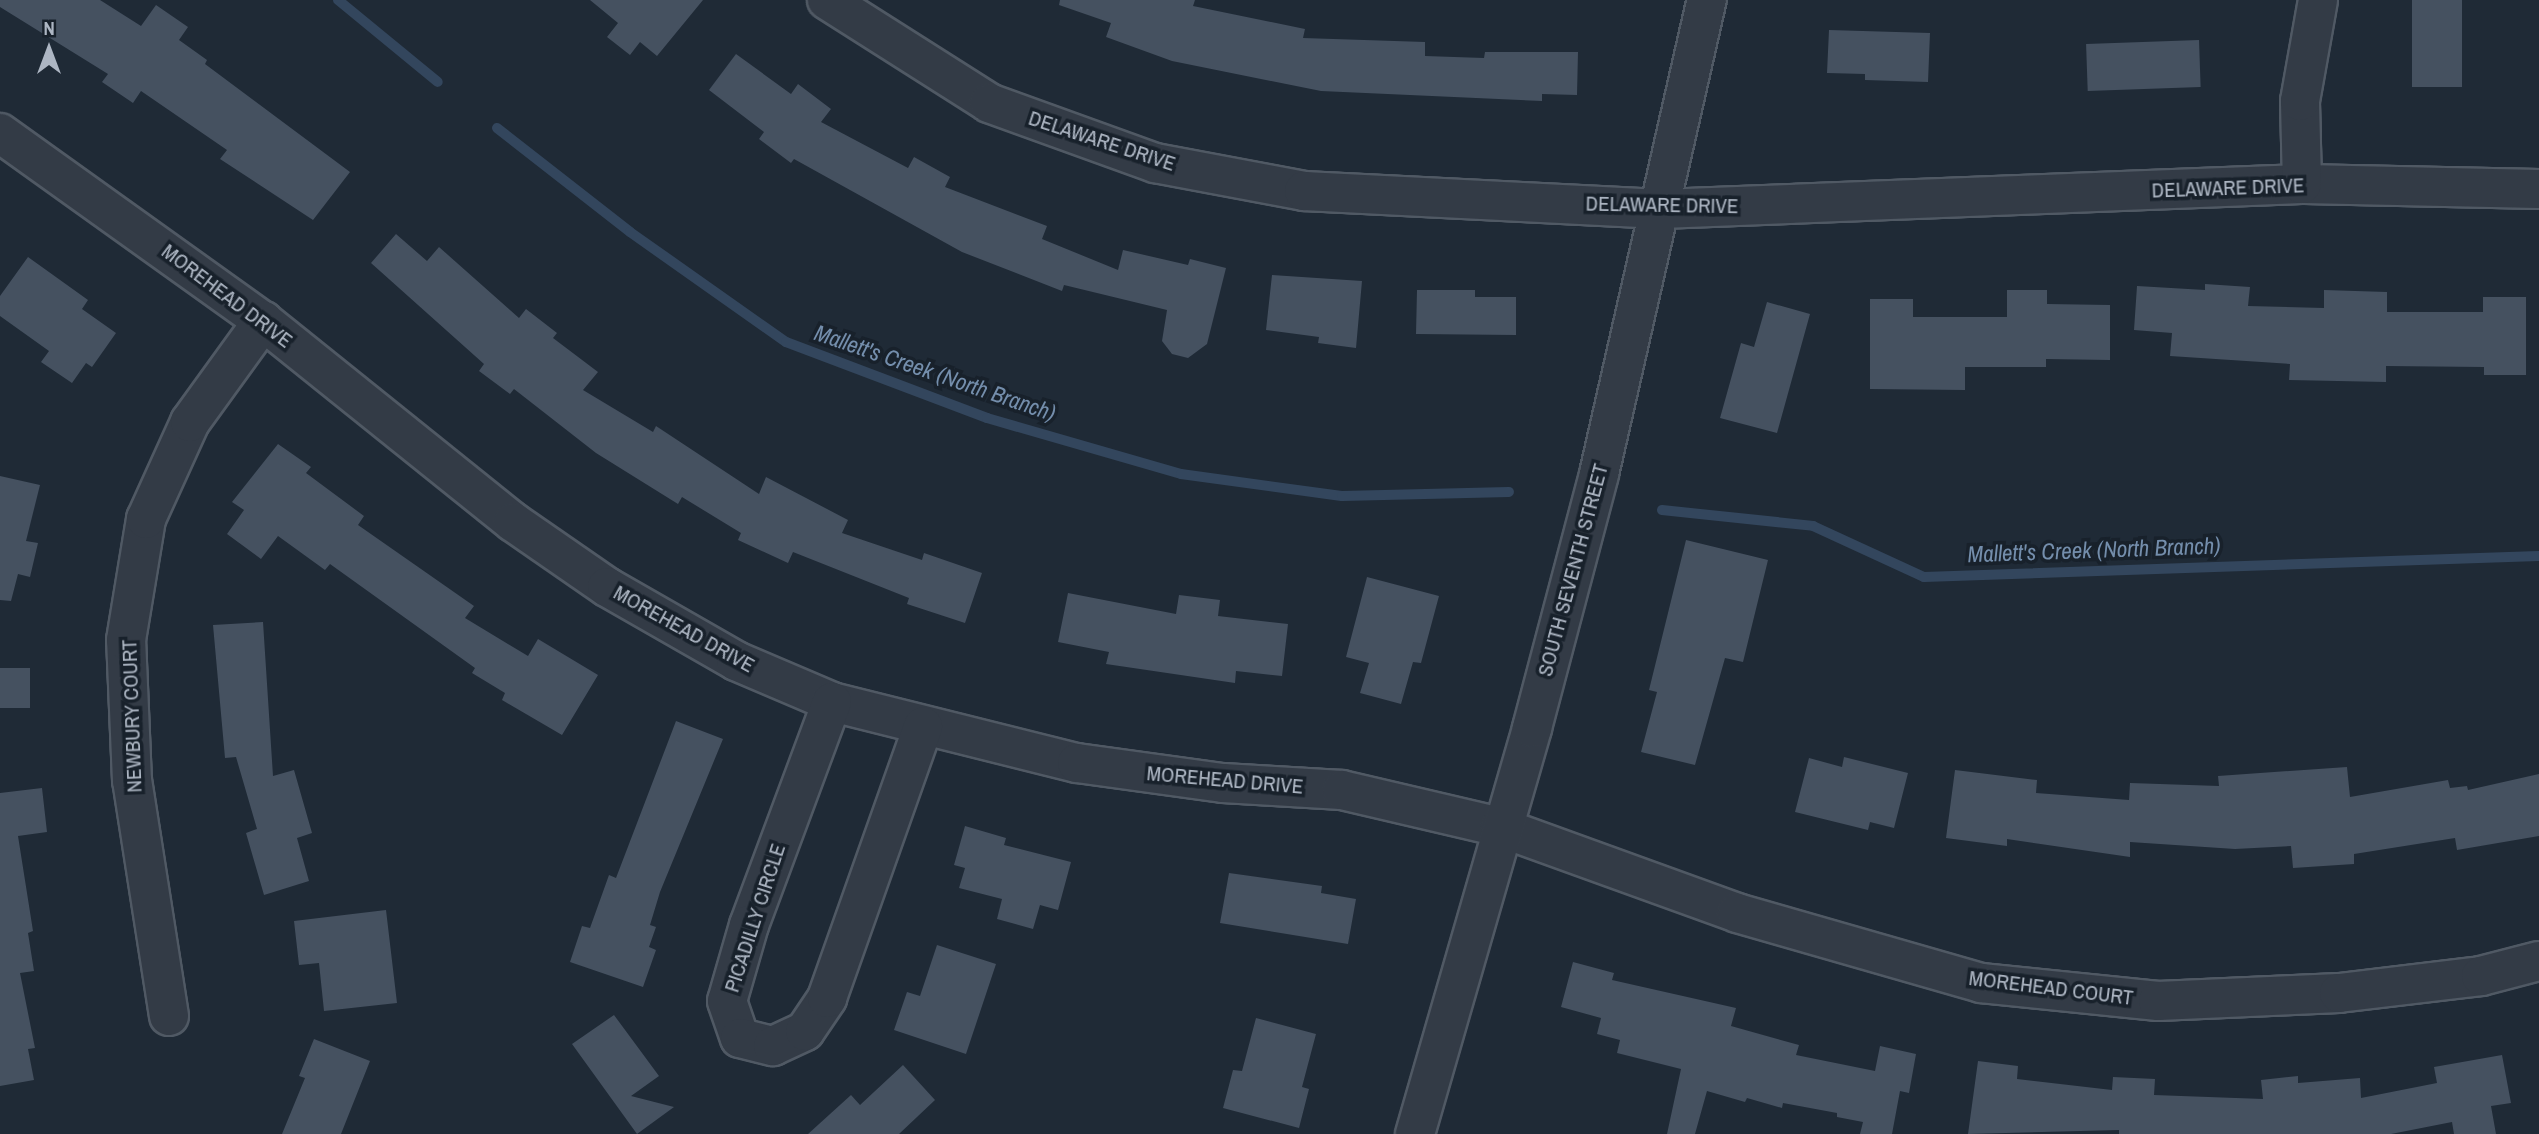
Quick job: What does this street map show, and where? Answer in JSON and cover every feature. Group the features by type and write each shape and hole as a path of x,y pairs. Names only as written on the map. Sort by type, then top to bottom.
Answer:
{"street":[{"name":"DELAWARE DRIVE","path":"828,0 989,103 1154,163 1304,191 1661,209 2302,184 2539,189"},
{"name":"SOUTH SEVENTH STREET","path":"1415,1134 1500,827 1532,728 1599,474 1661,209 1686,80 1707,0"},
{"path":"2302,184 2300,101 2318,0"},
{"name":"MOREHEAD DRIVE","path":"0,133 263,321 513,522 607,587 736,661 832,702 1077,763 1223,783 1342,790 1500,827"},
{"name":"NEWBURY COURT","path":"169,1016 132,781 126,640 146,519 190,422 263,321"},
{"name":"PICADILLY CIRCLE","path":"832,702 749,925 727,1001 740,1038 773,1046 806,1031 827,998 923,726"},
{"name":"MOREHEAD COURT","path":"1500,827 1737,913 1981,983 2158,1001 2339,993 2481,976 2539,961"}],"building":[{"path":"0,0 100,0 141,26 156,5 188,27 179,40 207,60 205,64 350,172 313,220 220,159 227,150 141,91 133,103 102,82 108,74 0,7"},
{"path":"590,0 703,0 657,56 640,42 630,55 607,37 618,23"},
{"path":"1060,0 1195,0 1193,6 1305,29 1303,38 1425,42 1425,56 1484,58 1485,52 1578,52 1577,95 1542,94 1542,101 1321,91 1172,61 1106,37 1111,23 1059,5"},
{"path":"2412,0 2462,0 2462,87 2412,87"},
{"path":"1829,30 1930,33 1928,82 1865,80 1865,74 1827,73"},
{"path":"2199,40 2201,87 2088,91 2086,44"},
{"path":"736,54 791,94 798,84 831,109 821,122 908,168 914,157 950,177 945,187 1047,226 1042,239 1118,270 1123,250 1188,265 1190,259 1226,268 1207,344 1188,358 1172,354 1162,341 1167,310 1064,285 1062,291 962,252 794,159 791,163 759,139 764,132 709,90"},
{"path":"396,234 427,261 439,247 519,318 526,309 557,333 553,338 598,372 583,390 653,432 656,426 759,494 766,477 848,520 842,533 922,560 924,553 982,573 965,623 907,604 909,598 793,552 788,563 738,540 741,533 682,497 678,504 596,453 514,389 510,394 479,371 484,364 371,263"},
{"path":"28,257 88,300 82,309 116,333 92,367 86,363 72,383 41,362 49,351 0,316 0,296"},
{"path":"1272,275 1362,281 1356,348 1318,343 1319,337 1266,330"},
{"path":"2205,284 2250,287 2248,306 2324,308 2324,290 2387,292 2387,312 2483,312 2483,297 2526,297 2526,375 2484,375 2484,367 2386,366 2386,382 2289,380 2290,364 2170,356 2172,333 2134,330 2137,286 2205,290"},
{"path":"1417,290 1475,290 1475,297 1516,297 1516,335 1416,334"},
{"path":"2007,290 2047,290 2047,304 2110,305 2110,360 2046,359 2046,367 1965,367 1965,390 1870,389 1870,299 1913,299 1913,317 2007,317"},
{"path":"1767,302 1810,314 1777,433 1720,418 1741,343 1754,347"},
{"path":"278,444 311,467 306,473 364,516 358,525 474,606 465,618 528,656 538,639 598,675 562,735 502,700 505,693 472,673 475,668 330,564 325,570 278,536 261,559 227,534 244,510 232,502"},
{"path":"0,476 40,485 26,541 38,543 30,577 18,574 11,601 0,600"},
{"path":"1686,540 1768,560 1743,662 1725,658 1695,765 1641,752 1657,692 1649,690"},
{"path":"1367,577 1439,596 1421,663 1413,662 1401,704 1360,693 1369,663 1346,657"},
{"path":"1068,593 1176,614 1179,595 1220,600 1218,616 1288,624 1282,676 1236,671 1235,683 1106,664 1109,652 1058,642"},
{"path":"263,622 273,776 294,770 312,833 297,838 309,881 264,895 246,833 257,829 236,757 225,758 213,625"},
{"path":"0,668 30,668 30,708 0,708"},
{"path":"676,721 723,739 660,892 650,925 656,927 649,947 656,950 643,987 570,962 582,926 590,928 609,875 616,878"},
{"path":"1844,757 1908,773 1894,828 1870,822 1868,830 1795,812 1809,758 1842,767"},
{"path":"2347,767 2350,797 2448,780 2450,788 2467,786 2468,790 2539,774 2539,836 2457,850 2455,838 2354,854 2354,864 2293,868 2291,846 2235,849 2130,842 2130,857 2007,839 2007,846 1946,838 1955,770 2037,780 2036,793 2129,800 2130,783 2219,786 2218,776"},
{"path":"42,788 47,832 18,836 33,931 28,933 34,971 20,973 35,1048 28,1049 34,1080 0,1086 0,793"},
{"path":"965,826 1006,838 1004,845 1071,862 1058,910 1040,905 1033,929 997,919 1002,899 959,888 965,868 954,865"},
{"path":"1229,873 1322,886 1321,893 1356,899 1348,944 1220,923"},
{"path":"386,910 397,1003 324,1011 319,963 299,965 294,921"},
{"path":"937,945 996,964 966,1054 894,1030 907,992 920,996"},
{"path":"1573,962 1614,973 1612,980 1736,1008 1731,1026 1799,1045 1796,1055 1875,1071 1880,1046 1916,1054 1909,1093 1900,1091 1892,1134 1860,1134 1863,1122 1837,1117 1837,1113 1783,1103 1782,1108 1747,1098 1745,1102 1707,1091 1695,1134 1667,1134 1681,1069 1617,1053 1620,1040 1597,1034 1601,1018 1561,1007"},
{"path":"614,1015 659,1076 631,1096 674,1107 637,1134 572,1044"},
{"path":"1256,1018 1316,1034 1302,1087 1309,1089 1299,1128 1223,1108 1233,1070 1242,1071"},
{"path":"314,1039 370,1061 341,1134 282,1134 305,1078 299,1076"},
{"path":"2502,1055 2511,1103 2491,1106 2496,1134 2454,1134 2452,1122 2391,1134 2119,1134 2119,1130 1968,1134 1978,1061 2018,1066 2017,1079 2112,1090 2113,1077 2155,1079 2154,1095 2263,1099 2261,1080 2298,1076 2298,1083 2360,1078 2361,1098 2437,1083 2434,1067"},
{"path":"903,1065 935,1100 899,1134 808,1134 851,1095 860,1105"}],"waterway":[{"name":"Mallett's Creek (North Branch)","path":"338,0 438,82"},
{"name":"Mallett's Creek (North Branch)","path":"497,128 630,232 786,342 987,418 1181,474 1342,496 1509,492"},
{"name":"Mallett's Creek (North Branch)","path":"1662,510 1813,526 1924,577 2539,556"}]}
